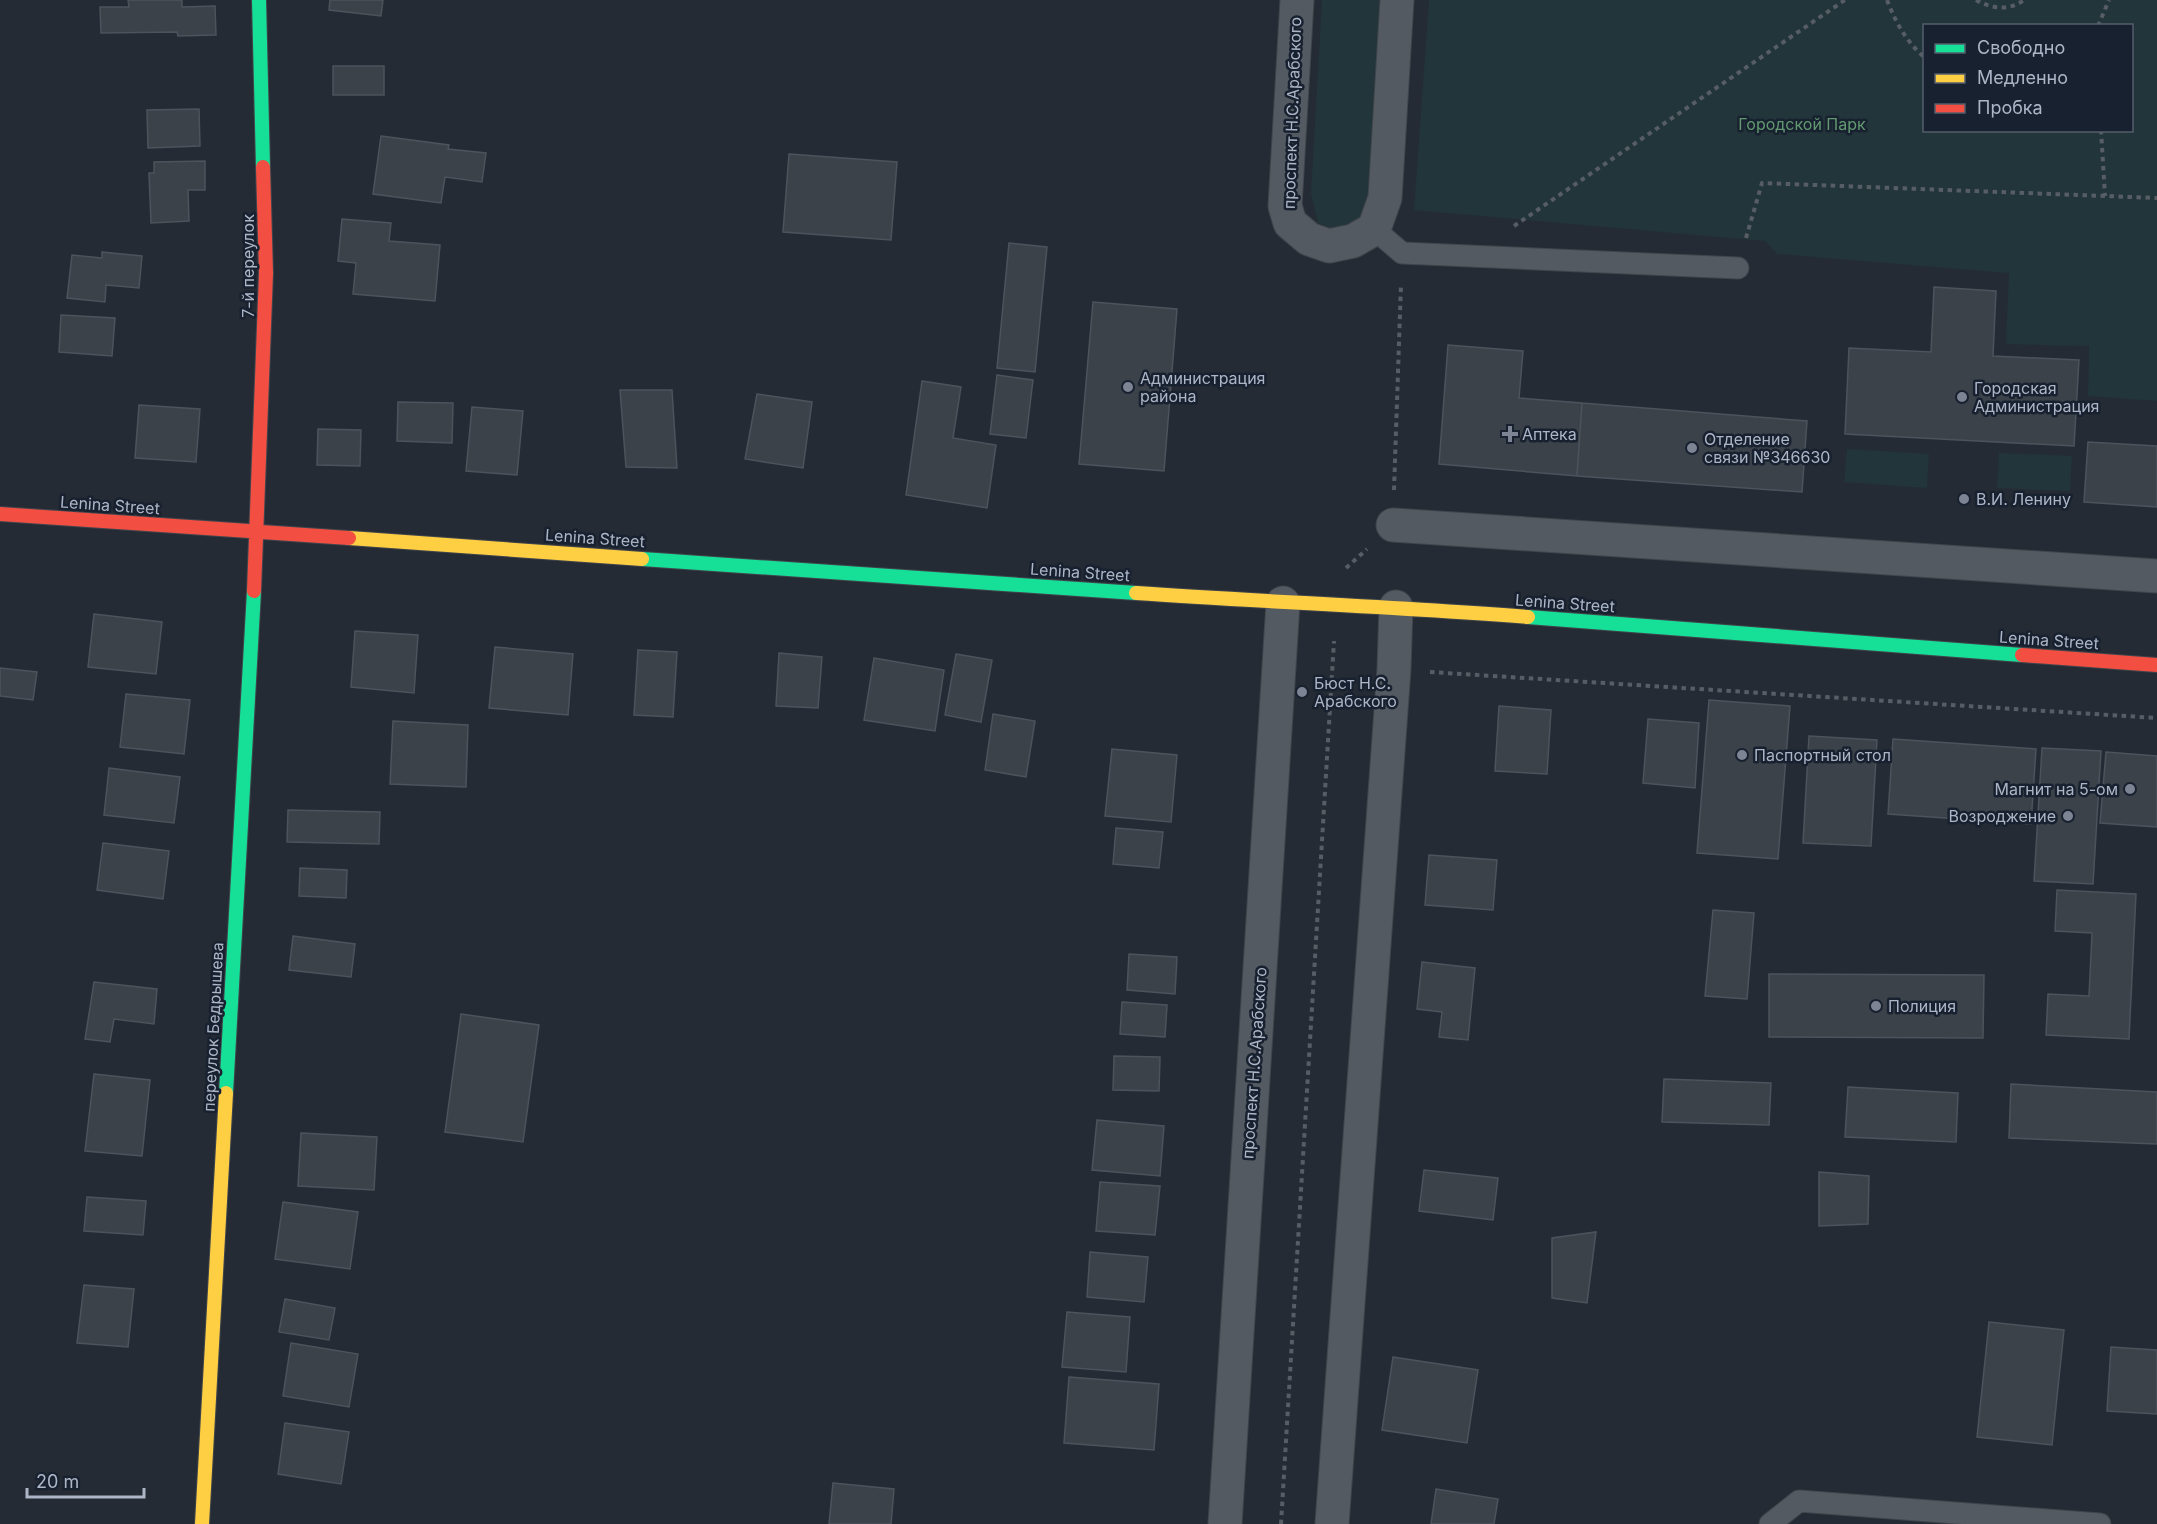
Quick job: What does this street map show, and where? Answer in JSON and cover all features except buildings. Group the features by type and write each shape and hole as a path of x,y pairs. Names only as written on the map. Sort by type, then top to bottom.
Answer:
{"street":[{"name":"7-й переулок","path":"257,532 266,273 260,0"},
{"name":"проспект Н.С.Арабского","path":"1297,0 1285,206 1290,223 1309,239 1329,246 1353,241 1374,229"},
{"path":"1374,229 1385,198 1397,0"},
{"name":"Lenina Street","path":"0,514 1283,603 1396,607 2157,665"},
{"path":"1393,525 2157,576"},
{"name":"переулок Бедрышева","path":"202,1524 257,532"},
{"name":"проспект Н.С.Арабского","path":"1225,1524 1283,603"},
{"path":"1332,1524 1394,669 1396,607"}],"lane":[{"path":"1374,229 1402,253 1738,268"},
{"path":"1770,1524 1799,1501 2100,1524"}],"path":[{"path":"1491,257 1495,240 1845,0"},
{"path":"1887,0 1894,20 1906,39 1923,56"},
{"path":"1976,0 1997,9 2010,7 2024,0"},
{"path":"2099,24 2109,0"},
{"path":"2101,132 2104,196"},
{"path":"1738,268 1762,183 2157,198"},
{"path":"1345,568 1393,525 1402,253"},
{"path":"1281,1524 1334,635"},
{"path":"1394,669 2157,718"}],"green space":[{"path":"1322,0 1391,0 1369,225 1342,233 1318,223 1311,193"},
{"name":"Городской Парк","path":"1429,0 2157,0 2157,401 2088,396 2089,346 2006,344 2009,273 1777,254 1765,241 1414,210"},
{"path":"1847,449 1929,454 1927,488 1844,482"},
{"path":"1999,453 2072,456 2070,491 1997,488"}],"traffic: fast":[{"path":"259,0 263,167"},
{"path":"642,559 1136,593"},
{"path":"226,1093 254,591"},
{"path":"1528,617 2022,655"}],"traffic: slow":[{"path":"349,538 642,559"},
{"path":"1136,593 1528,617"},
{"path":"202,1524 226,1093"}],"traffic: jam":[{"path":"254,591 266,273 263,167"},
{"path":"0,514 349,538"},
{"path":"2022,655 2157,665"}],"place":[{"name":"Администрация района","path":"1128,387"},
{"name":"Городская Администрация","path":"1962,397"},
{"name":"Аптека","path":"1510,434"},
{"name":"Отделение связи №346630","path":"1692,448"},
{"name":"В.И. Ленину","path":"1964,499"},
{"name":"Бюст Н.С. Арабского","path":"1302,692"},
{"name":"Паспортный стол","path":"1742,755"},
{"name":"Магнит на 5-ом","path":"2130,789"},
{"name":"Возроджение","path":"2068,816"},
{"name":"Полиция","path":"1876,1006"}]}
